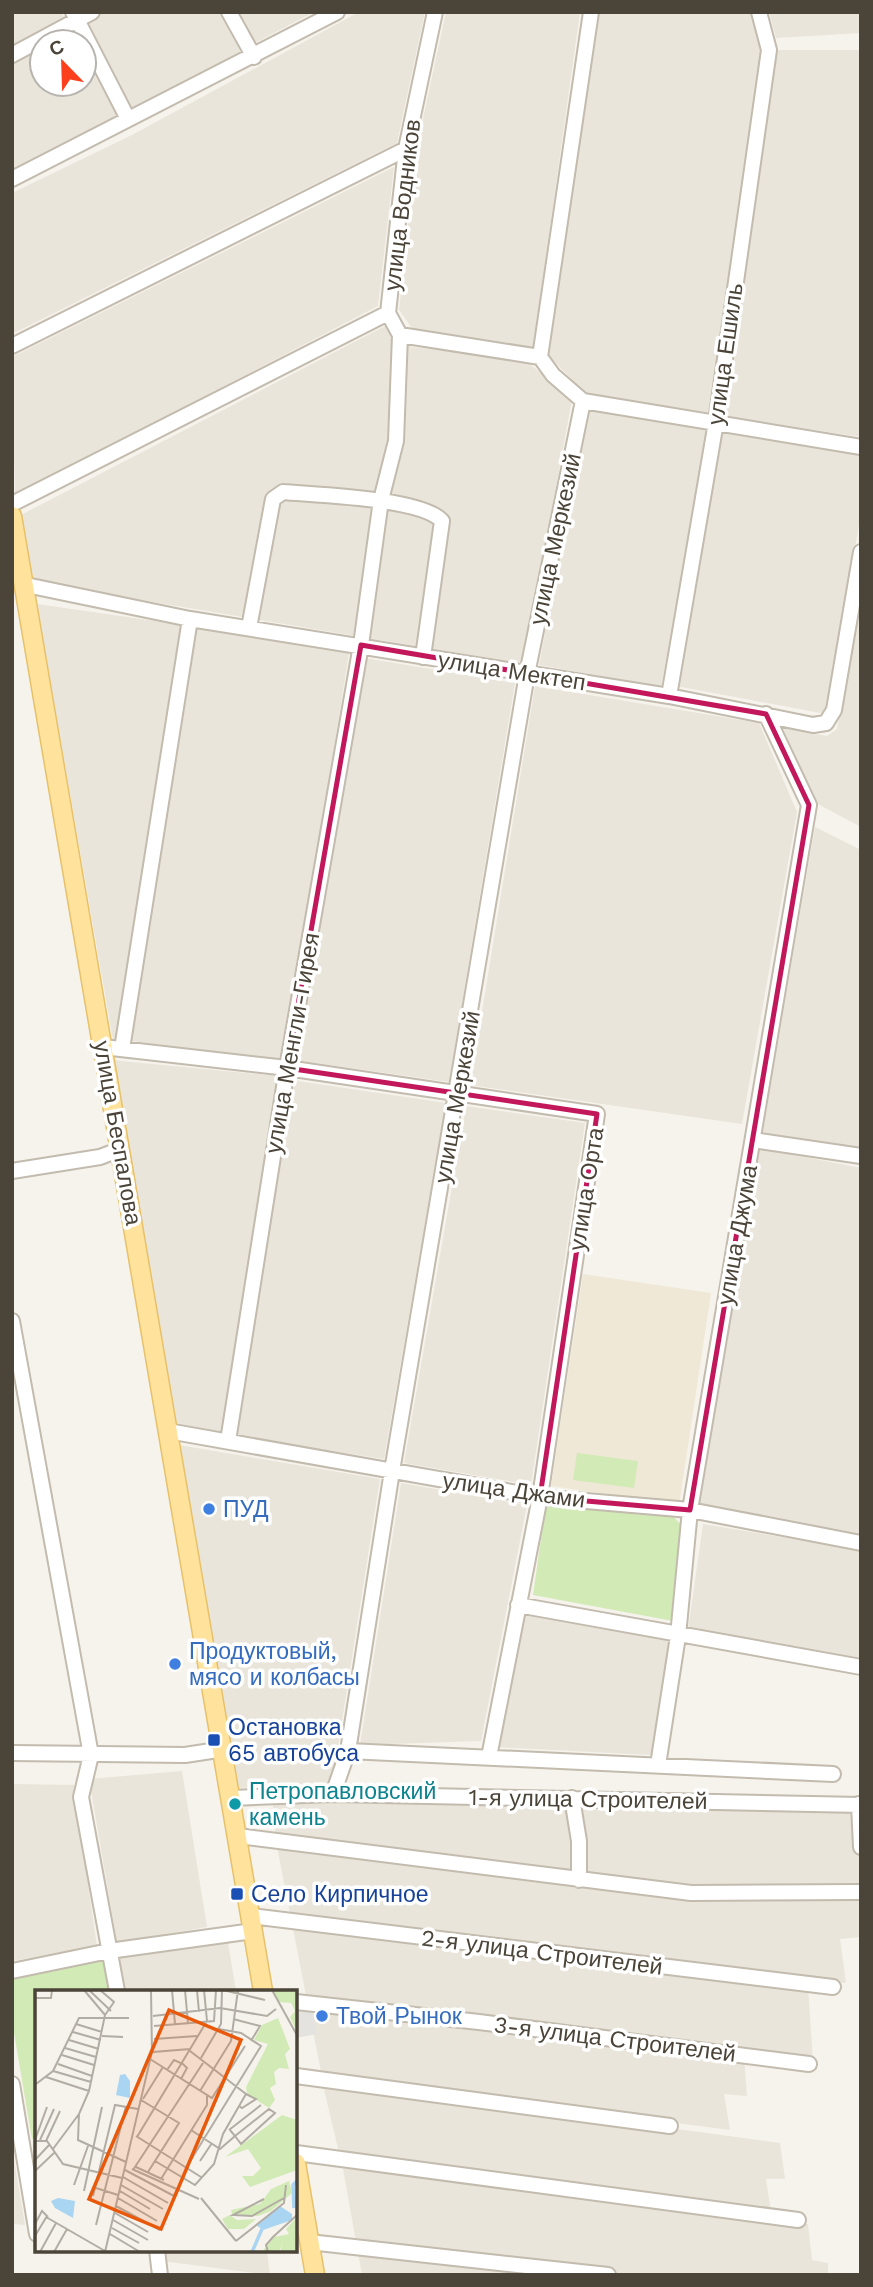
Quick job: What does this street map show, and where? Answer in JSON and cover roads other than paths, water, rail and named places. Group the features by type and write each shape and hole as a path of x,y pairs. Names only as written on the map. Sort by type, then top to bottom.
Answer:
{"main road":[{"name":"улица Беспалова","path":"12,516 26,585 263,1990"},
{"path":"298,2175 315,2275"}],"street":[{"path":"12,55 75,16 92,12"},
{"path":"229,12 254,57"},
{"path":"12,179 337,12"},
{"name":"улица Водников","path":"400,335 388,313 406,149 435,12"},
{"path":"591,12 540,357 553,375 583,401 861,447"},
{"name":"улица Ешиль","path":"669,696 716,422 769,50 759,12"},
{"path":"75,16 128,119"},
{"path":"12,346 406,149"},
{"path":"12,504 388,313"},
{"path":"361,645 381,500 396,441 400,335 540,357"},
{"name":"улица Меркезий","path":"333,1794 348,1751 392,1471 458,1094 527,674 583,401"},
{"path":"249,628 273,499 283,492 381,500 435,513 442,521 423,657"},
{"name":"улица Мектеп","path":"26,585 190,618 669,696 813,725 826,723 834,710 861,552"},
{"path":"121,1049 190,618"},
{"name":"улица Менгли-Гирея","path":"228,1441 287,1068 361,645"},
{"name":"улица Джума","path":"658,1765 678,1636 690,1510 809,805 766,714"},
{"name":"улица Орта","path":"103,1047 287,1068 597,1114 540,1497 489,1757"},
{"path":"753,1140 861,1156"},
{"path":"12,1171 100,1157 121,1149"},
{"path":"12,1321 91,1755 81,1797 117,1990"},
{"name":"улица Джами","path":"168,1431 540,1497 690,1510 861,1543"},
{"path":"518,1605 861,1667"},
{"path":"12,1754 185,1755 224,1749"},
{"path":"348,1751 833,1774"},
{"name":"1-я улица Строителей","path":"231,1798 333,1794 860,1805"},
{"path":"572,1798 579,1842 579,1880"},
{"path":"860,1805 861,1847"},
{"path":"238,1836 691,1893 861,1892"},
{"name":"2-я улица Строителей","path":"12,1971 252,1924 833,1987"},
{"name":"3-я улица Строителей","path":"298,2002 809,2064"},
{"path":"298,2076 670,2126"},
{"path":"12,2084 30,2149 35,2210"},
{"path":"298,2153 798,2220"},
{"path":"309,2242 608,2275"},
{"path":"158,2252 160,2275"}],"place":[{"name":"ПУД","path":"209,1509"},
{"name":"Продуктовый, мясо и колбасы","path":"175,1664"},
{"name":"Остановка 65 автобуса","path":"214,1740"},
{"name":"Петропавловский камень","path":"235,1804"},
{"name":"Село Кирпичное","path":"237,1894"},
{"name":"Твой Рынок","path":"322,2016"}]}
